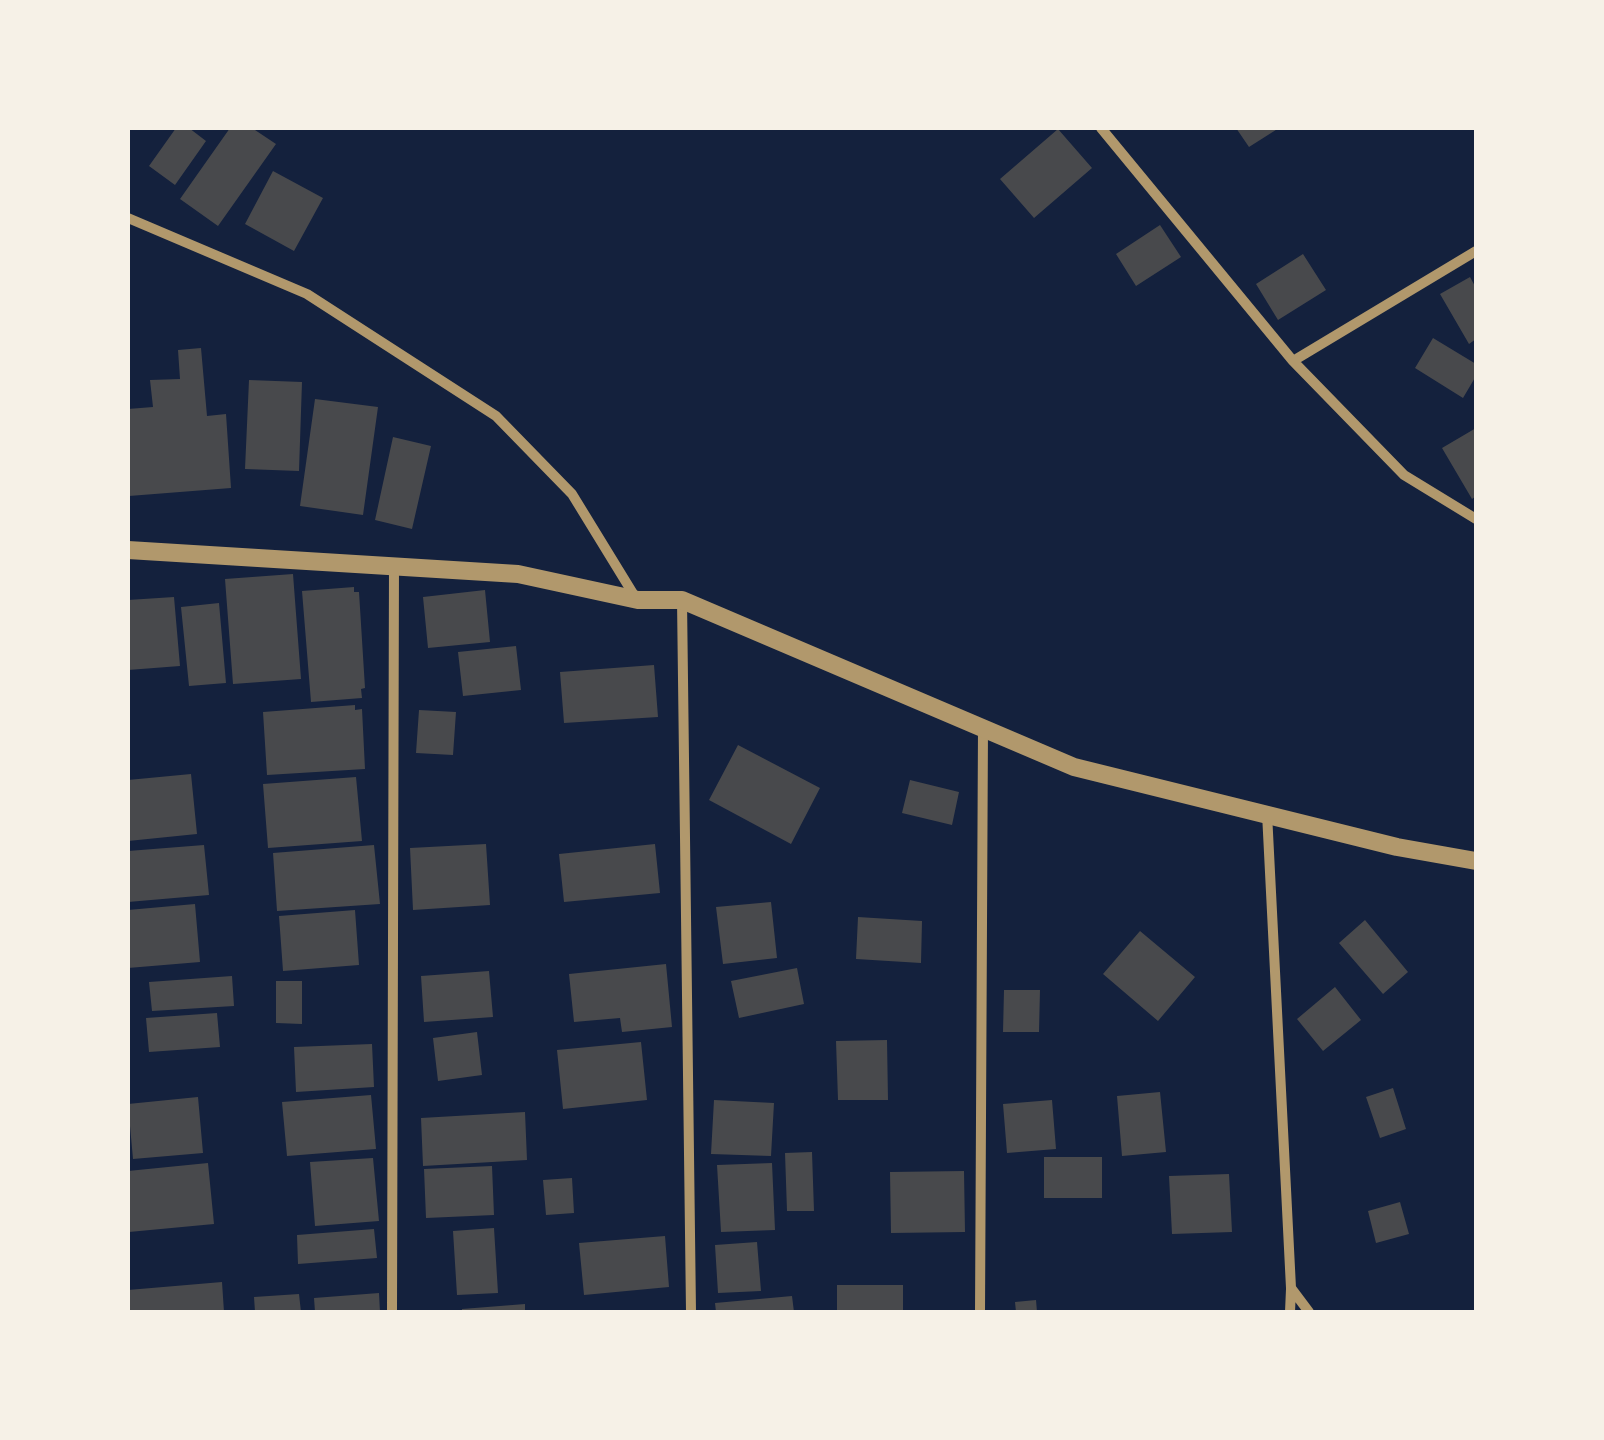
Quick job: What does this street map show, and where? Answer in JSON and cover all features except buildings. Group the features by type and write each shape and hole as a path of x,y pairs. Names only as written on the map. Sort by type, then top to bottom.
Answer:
{"street":[{"path":"1101,128 1293,361 1404,476 1476,519"},
{"path":"128,218 306,294 496,416 572,494 638,600"},
{"path":"1293,361 1476,251"},
{"path":"128,550 394,563 518,574 638,600 682,600 1074,767 1398,847 1476,861"},
{"path":"392,1312 394,563"},
{"path":"682,600 692,1312"},
{"path":"980,1312 984,728"},
{"path":"1266,812 1290,1312"},
{"path":"1291,1288 1310,1312"}]}
